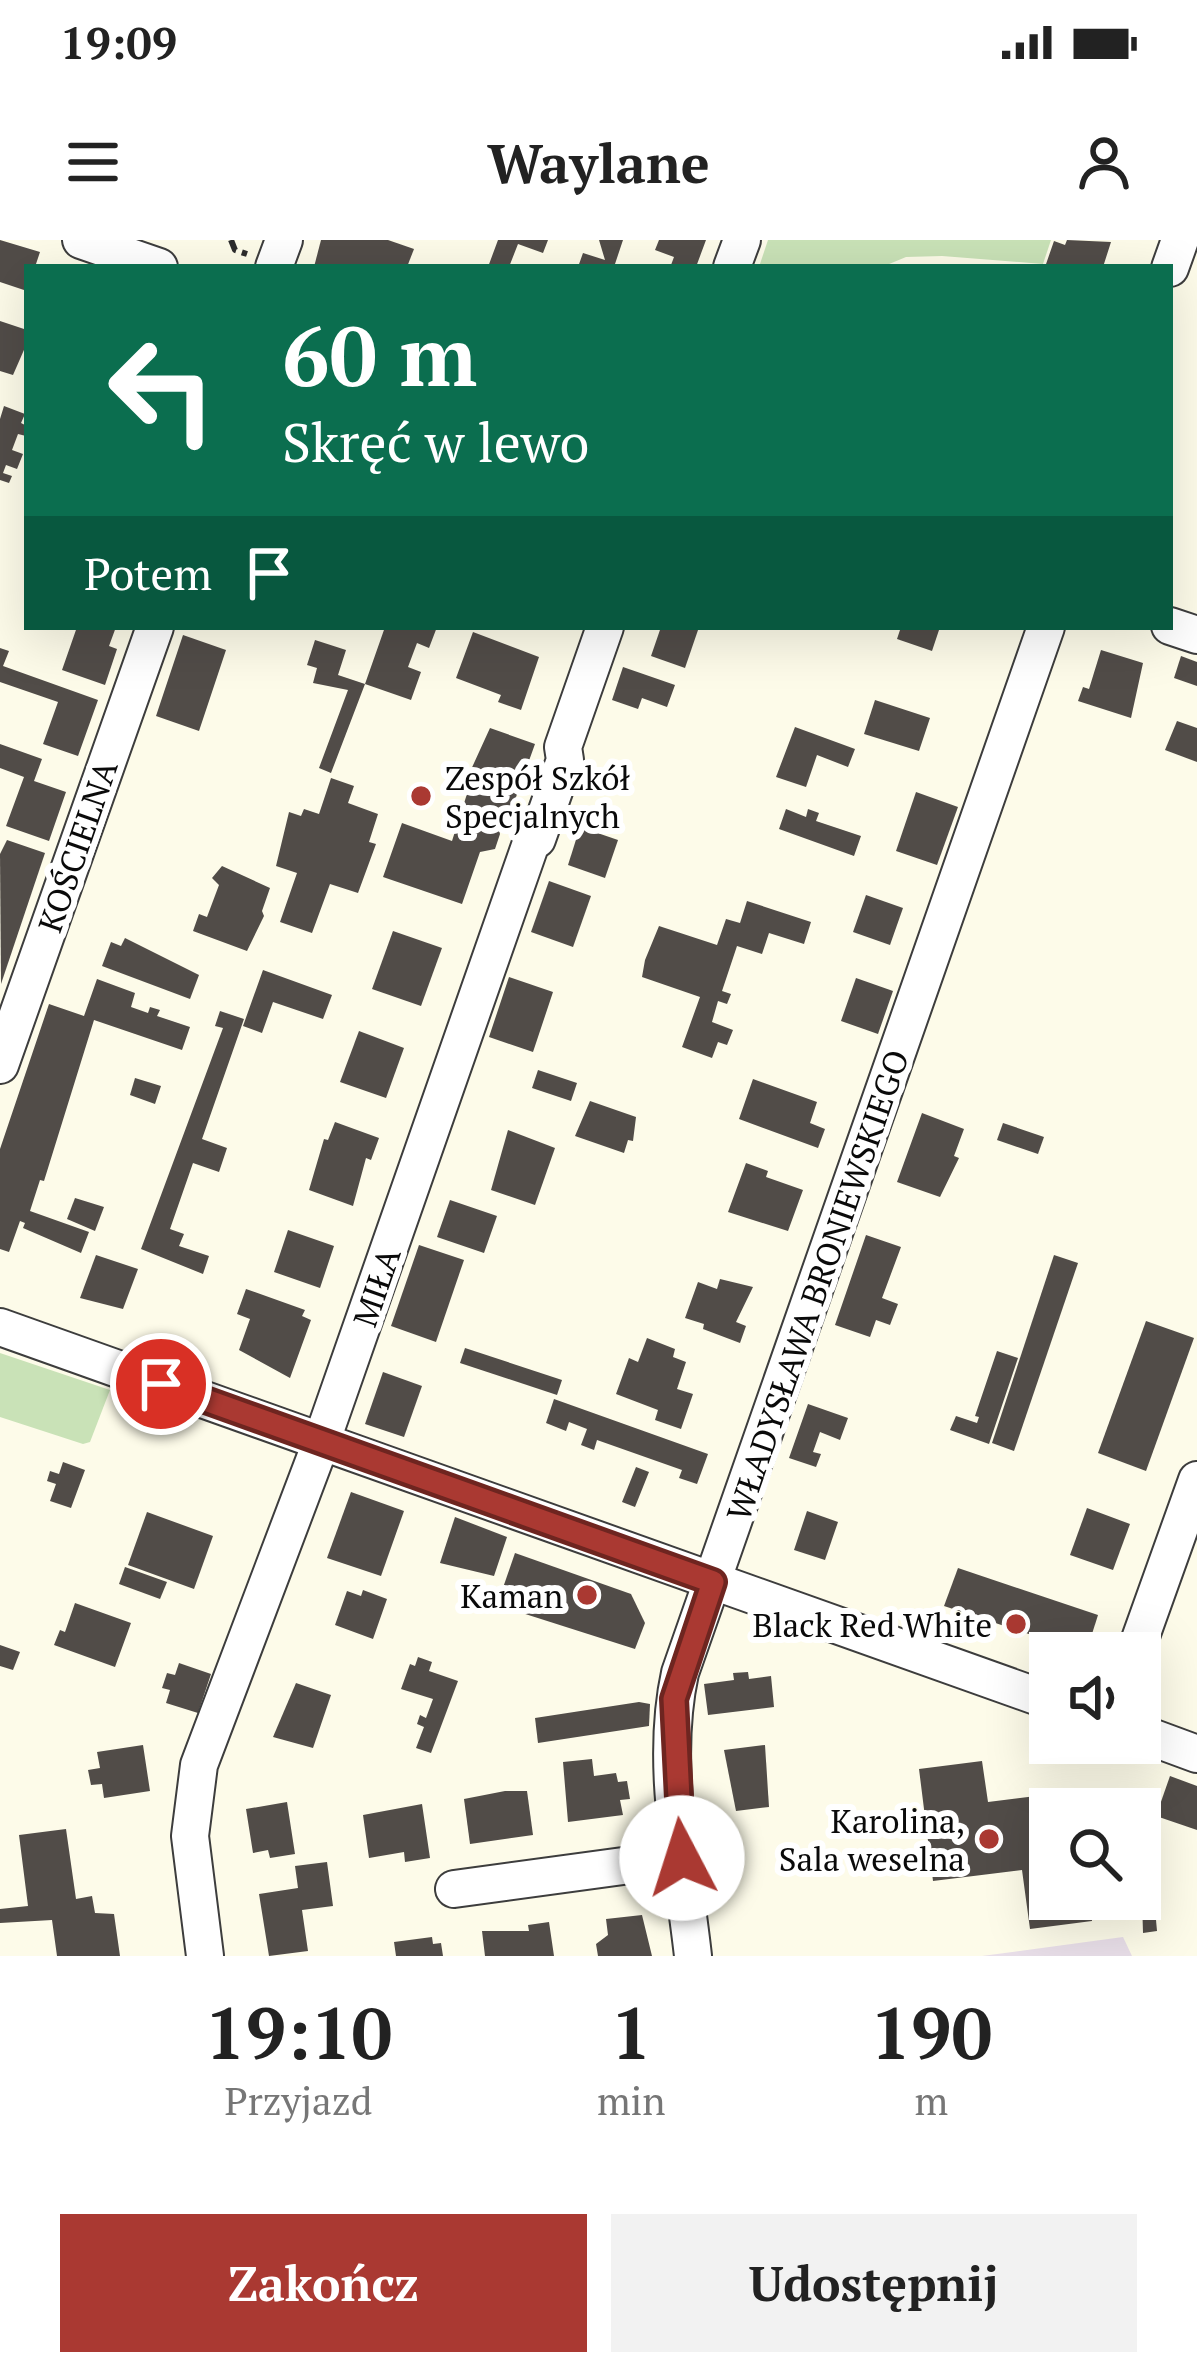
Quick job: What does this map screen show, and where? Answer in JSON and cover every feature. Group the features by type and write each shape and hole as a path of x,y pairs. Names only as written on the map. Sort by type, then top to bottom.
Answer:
{"street":[{"path":"81,240 150,264"},
{"name":"KOŚCIELNA","path":"0,1064 153,630"},
{"name":"MIŁA","path":"205,1956 190,1836 199,1765 322,1440 531,843 537,839 604,630"},
{"name":"WŁADYSŁAWA BRONIEWSKIEGO","path":"693,1956 673,1744 674,1699 1045,630"},
{"path":"0,1327 1029,1695"},
{"path":"1143,1632 1197,1480"},
{"path":"1161,1741 1197,1754"},
{"path":"454,1889 682,1858"}],"path":[{"path":"231,240 235,250 270,254"}],"shaded area":[{"path":"1123,1937 1132,1956 982,1956"}],"green space":[{"path":"768,240 1051,240 1043,264 942,256 906,257 889,264 760,264"},
{"path":"0,1353 110,1390 90,1442 83,1444 0,1417"}],"building":[{"path":"0,240 40,252 36,264 24,264 24,290 0,282"},
{"path":"321,240 388,240 414,249 408,264 315,264"},
{"path":"498,240 548,240 543,253 518,244 510,264 489,264"},
{"path":"599,240 623,240 615,264 579,264 583,253 605,260"},
{"path":"659,240 706,240 697,264 671,264 674,257 655,250"},
{"path":"1067,240 1111,242 1104,264 1046,264 1054,241 1065,245"},
{"path":"0,321 24,329 24,350 13,375 0,371"},
{"path":"4,406 24,414 24,436 18,434 12,450 23,454 17,469 6,465 3,473 12,476 9,483 0,480"},
{"path":"76,630 115,630 109,646 117,649 105,685 62,670"},
{"path":"384,630 436,630 429,648 417,643 408,667 421,672 411,700 365,684"},
{"path":"660,630 698,630 685,668 651,656"},
{"path":"900,630 939,630 932,651 897,639"},
{"path":"473,632 539,657 521,710 498,702 501,695 456,678"},
{"path":"183,635 226,650 199,731 156,716"},
{"path":"315,640 346,650 338,675 365,684 331,773 319,768 348,690 313,683 317,668 307,665"},
{"path":"0,648 9,651 3,666 98,700 78,756 43,744 58,702 0,682"},
{"path":"1101,650 1143,663 1131,718 1078,701 1083,687 1089,689"},
{"path":"1181,656 1197,662 1197,686 1174,678"},
{"path":"623,667 675,685 667,707 642,698 638,709 612,700"},
{"path":"875,700 930,718 919,751 864,734"},
{"path":"1177,721 1197,728 1197,762 1165,750"},
{"path":"795,727 855,749 848,767 817,755 806,787 776,777"},
{"path":"490,728 535,744 506,825 497,822 500,834 495,849 480,852 462,904 383,877 402,823 452,841 473,775 469,774"},
{"path":"0,744 42,759 34,781 66,792 49,841 6,826 24,777 0,768"},
{"path":"331,778 354,786 348,803 378,814 369,842 376,844 358,893 330,884 312,933 280,922 297,873 276,866 289,812 301,816 304,809 319,814"},
{"path":"916,792 958,807 937,865 896,851"},
{"path":"786,809 806,817 808,809 819,813 816,821 861,836 854,856 779,829"},
{"path":"580,827 618,840 605,878 568,865"},
{"path":"7,840 45,853 1,984 0,854"},
{"path":"222,866 270,888 264,916 247,951 193,931 199,914 207,917 219,885 212,878"},
{"path":"549,881 591,896 573,947 531,932"},
{"path":"866,895 903,908 890,945 853,932"},
{"path":"747,901 811,922 804,944 769,933 762,954 737,946 722,991 731,994 727,1004 718,1001 712,1022 733,1030 727,1045 718,1042 712,1058 682,1047 700,997 642,977 645,960 659,926 717,945 726,919 740,923"},
{"path":"393,931 442,948 421,1006 372,989"},
{"path":"125,938 199,975 190,999 102,966 111,942 121,946"},
{"path":"263,970 332,995 323,1019 273,1002 262,1033 243,1026"},
{"path":"509,977 553,992 533,1052 489,1037"},
{"path":"856,978 893,991 878,1034 841,1021"},
{"path":"97,979 135,993 131,1007 148,1013 150,1007 160,1010 157,1016 190,1027 182,1050 94,1020 44,1181 40,1180 30,1211 89,1232 81,1253 23,1228 25,1223 20,1221 9,1252 0,1249 0,1149 49,1004 84,1016"},
{"path":"220,1011 244,1019 202,1139 227,1148 219,1172 193,1163 170,1229 184,1234 179,1246 209,1256 203,1274 141,1249 223,1028 215,1026"},
{"path":"359,1031 404,1048 386,1098 340,1082"},
{"path":"538,1070 577,1083 571,1101 532,1088"},
{"path":"135,1078 161,1086 155,1104 130,1095"},
{"path":"753,1079 817,1102 810,1123 825,1129 818,1148 739,1119"},
{"path":"590,1101 636,1117 633,1141 628,1140 624,1153 575,1136"},
{"path":"922,1113 964,1129 954,1156 959,1158 940,1197 897,1182"},
{"path":"335,1122 379,1138 371,1160 366,1158 353,1206 309,1190 324,1139 328,1140"},
{"path":"1003,1123 1044,1137 1038,1154 997,1140"},
{"path":"508,1130 555,1148 535,1205 491,1190"},
{"path":"746,1163 768,1171 766,1177 803,1190 788,1231 728,1212"},
{"path":"75,1198 104,1207 95,1231 67,1219"},
{"path":"450,1200 497,1216 484,1253 437,1237"},
{"path":"288,1230 334,1246 320,1288 274,1272"},
{"path":"866,1235 901,1247 882,1298 898,1304 890,1325 876,1320 870,1337 835,1325"},
{"path":"419,1245 464,1260 436,1342 391,1326"},
{"path":"96,1255 138,1269 123,1309 80,1298"},
{"path":"1054,1255 1078,1263 1014,1451 992,1443"},
{"path":"720,1279 753,1287 736,1322 746,1326 740,1343 685,1318 698,1282 717,1289"},
{"path":"246,1289 305,1310 302,1316 311,1320 290,1378 239,1350 250,1319 237,1314"},
{"path":"1146,1321 1194,1338 1146,1471 1098,1453"},
{"path":"647,1338 675,1349 673,1357 686,1362 677,1389 693,1394 681,1429 655,1420 658,1410 616,1394 629,1358 638,1362"},
{"path":"465,1348 562,1380 557,1395 460,1363"},
{"path":"997,1351 1018,1358 989,1444 950,1430 956,1416 977,1423 975,1416"},
{"path":"383,1372 422,1386 404,1437 365,1424"},
{"path":"554,1399 708,1454 697,1484 679,1478 682,1470 597,1440 594,1450 581,1445 587,1429 569,1422 566,1431 546,1423"},
{"path":"808,1404 848,1418 840,1440 820,1432 813,1452 821,1454 816,1467 789,1458"},
{"path":"63,1462 85,1470 71,1508 50,1501 56,1484 47,1481 50,1471 59,1474"},
{"path":"636,1467 649,1472 635,1507 622,1502"},
{"path":"351,1492 404,1511 381,1576 327,1558"},
{"path":"1087,1508 1130,1524 1113,1570 1070,1555"},
{"path":"807,1511 838,1522 825,1560 794,1550"},
{"path":"147,1512 213,1536 194,1589 128,1565"},
{"path":"455,1517 507,1537 494,1576 440,1563"},
{"path":"515,1553 631,1594 645,1623 635,1649 497,1605"},
{"path":"125,1567 167,1582 160,1599 119,1584"},
{"path":"958,1568 1098,1615 1093,1632 1029,1634 944,1606"},
{"path":"363,1590 387,1599 373,1639 335,1625 347,1591 361,1596"},
{"path":"75,1603 131,1623 115,1667 54,1645 60,1630 65,1632"},
{"path":"0,1645 20,1652 13,1670 0,1666"},
{"path":"418,1657 432,1662 429,1671 458,1681 431,1753 416,1748 424,1727 417,1724 420,1715 426,1718 433,1699 401,1689 410,1664 415,1666"},
{"path":"179,1663 211,1674 198,1713 166,1703 170,1690 162,1688 167,1673 175,1675"},
{"path":"748,1672 749,1679 771,1676 774,1707 708,1715 704,1684 734,1680 733,1673"},
{"path":"296,1683 331,1695 313,1748 273,1737"},
{"path":"650,1704 649,1726 538,1743 535,1718"},
{"path":"143,1745 150,1791 104,1798 102,1784 91,1785 88,1770 100,1768 97,1752"},
{"path":"765,1745 769,1807 736,1811 724,1750"},
{"path":"592,1759 594,1776 616,1773 618,1782 627,1781 630,1799 620,1800 623,1815 568,1822 563,1762"},
{"name":"Karolina, Sala weselna","path":"982,1761 988,1802 1029,1797 1029,1920 1092,1921 1030,1929 1022,1870 933,1881 919,1769"},
{"path":"1170,1776 1197,1786 1197,1830 1161,1818"},
{"path":"527,1791 533,1835 470,1844 464,1799"},
{"path":"287,1802 295,1854 270,1858 268,1850 253,1853 246,1809"},
{"path":"422,1804 430,1858 405,1862 404,1852 369,1858 363,1815"},
{"path":"66,1829 76,1899 92,1896 95,1913 114,1914 120,1956 57,1956 52,1920 0,1923 0,1909 28,1906 19,1835"},
{"path":"327,1862 333,1906 302,1910 308,1951 269,1956 259,1894 298,1888 295,1866"},
{"path":"642,1915 652,1956 598,1956 596,1944 608,1935 606,1919"},
{"path":"1143,1920 1156,1920 1157,1931 1143,1933"},
{"path":"549,1922 554,1956 485,1956 482,1931 529,1931 528,1925"},
{"path":"432,1937 433,1944 441,1943 443,1956 396,1956 394,1942"}],"place":[{"name":"Zespół Szkół Specjalnych","path":"421,796"},
{"name":"Kaman","path":"587,1595"},
{"name":"Black Red White","path":"1016,1624"},
{"name":"Karolina, Sala weselna","path":"989,1839"}],"route":[{"path":"161,1384 713,1582 674,1699 682,1858"}]}
